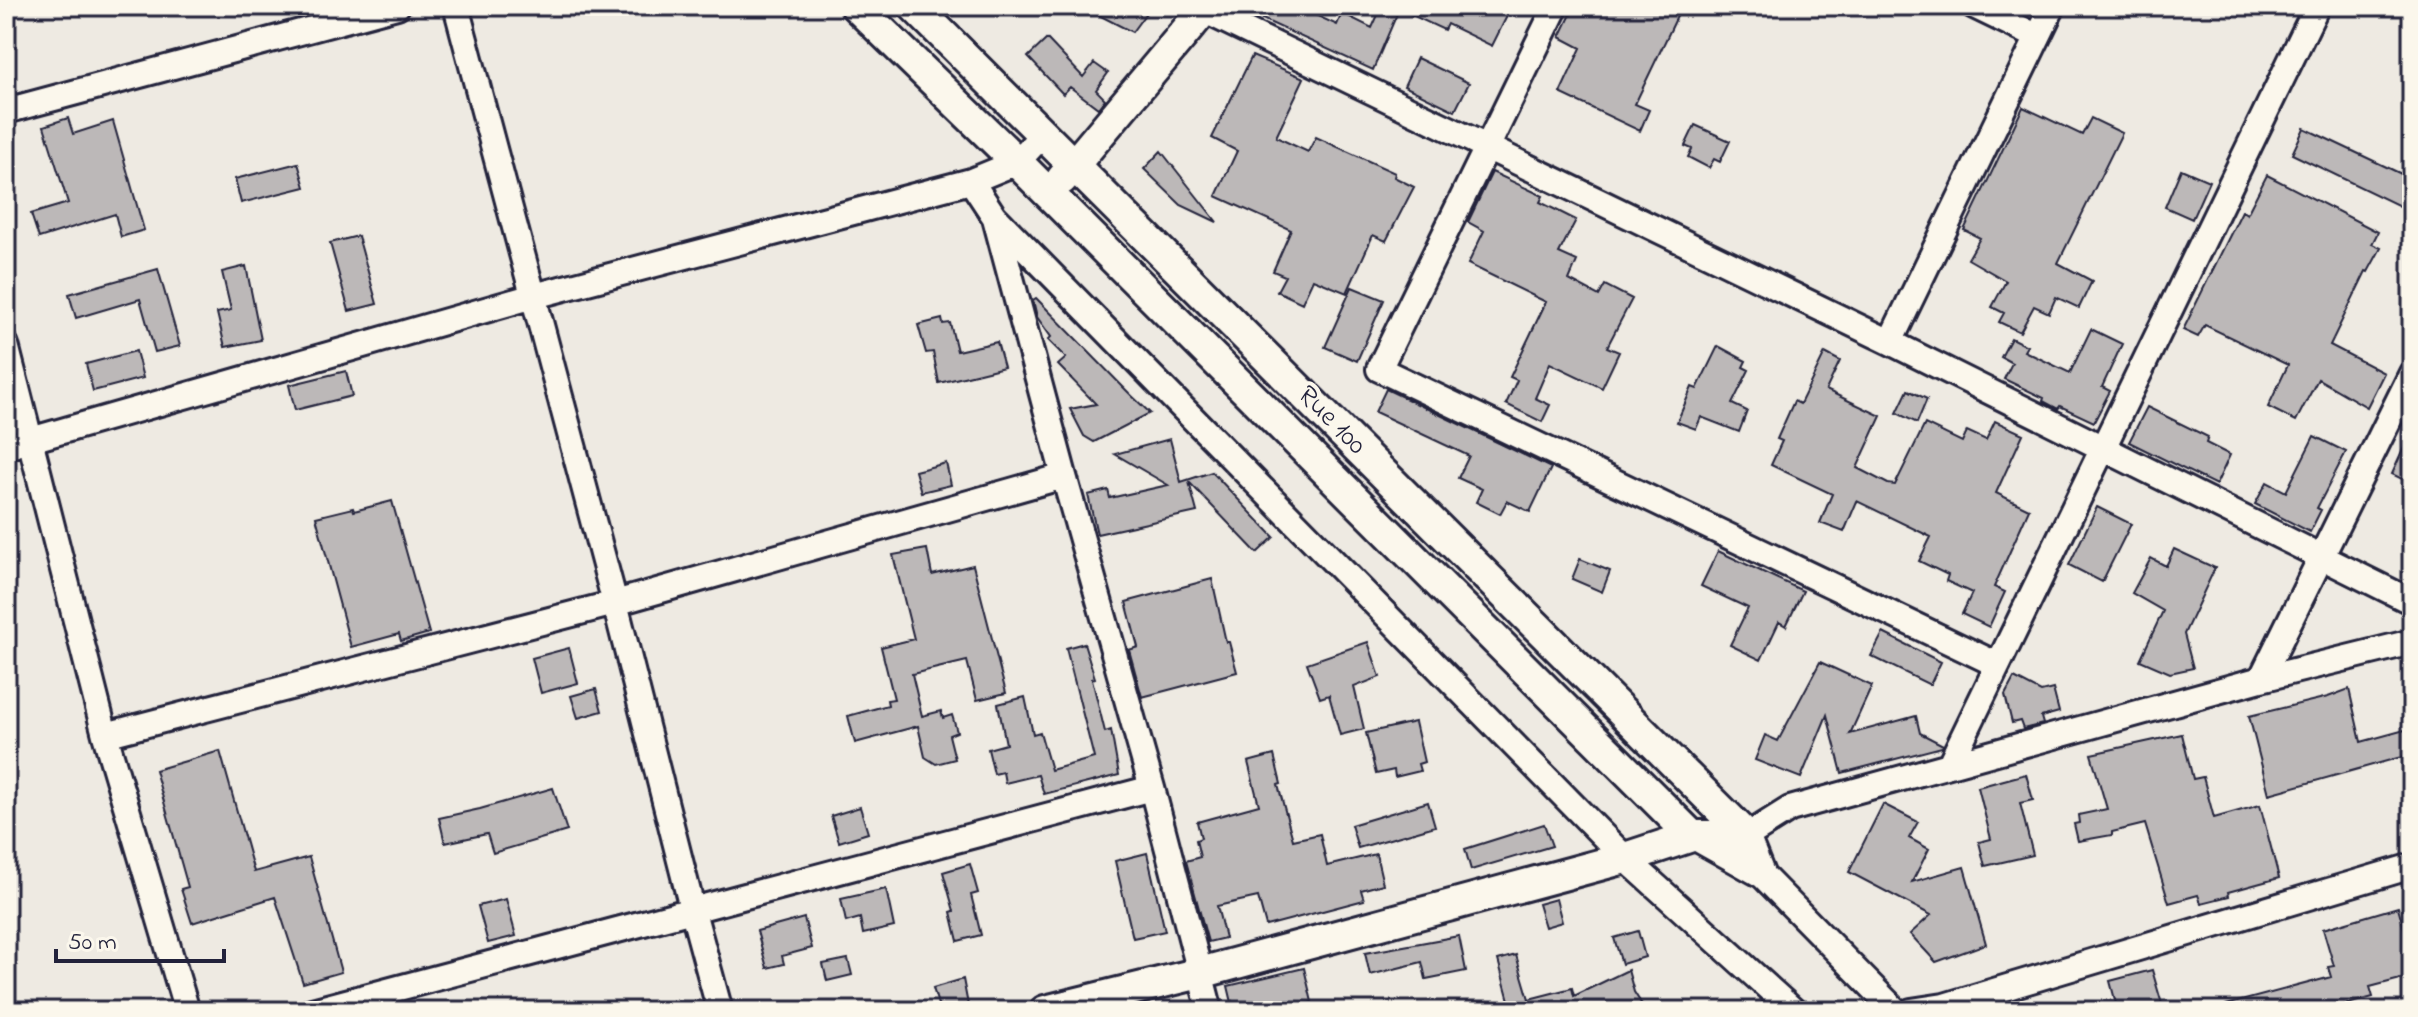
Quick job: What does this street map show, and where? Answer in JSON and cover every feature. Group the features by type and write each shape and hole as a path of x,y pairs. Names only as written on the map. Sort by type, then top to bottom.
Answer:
{"street":[{"path":"6,111 397,6"},
{"path":"456,6 720,1011"},
{"path":"856,6 1017,162 1692,836 1763,876 1896,1011"},
{"name":"Rue 100","path":"914,6 1747,836"},
{"path":"1556,6 1379,369 1998,665"},
{"path":"1974,6 2038,37"},
{"path":"1890,342 2053,6"},
{"path":"1950,764 2317,6"},
{"path":"1049,195 1202,7 1486,148 1890,342 2412,602"},
{"path":"6,447 534,296 971,181 1017,162 1043,134"},
{"path":"971,181 994,216 1625,858 1794,1011"},
{"path":"994,216 1152,788 1210,1011"},
{"path":"6,345 105,735 187,1011"},
{"path":"2261,679 2412,373"},
{"path":"105,735 615,603 1064,476"},
{"path":"1045,1011 1200,973 1625,858 1692,836 1747,836 1790,809 2261,679 2412,642"},
{"path":"312,1011 1152,788"},
{"path":"1747,836 1763,876"},
{"path":"1911,1011 1944,1006 2412,866"}],"building":[{"path":"1081,6 1151,6 1132,32"},
{"path":"1234,6 1296,6 1337,25 1342,13 1372,28 1382,6 1512,6 1492,46 1447,24 1444,30 1399,9 1373,70"},
{"path":"1575,6 1682,6 1635,104 1649,110 1640,131 1560,93 1581,48 1560,37"},
{"path":"1047,39 1083,77 1094,63 1108,73 1096,90 1105,99 1098,108 1070,87 1063,94 1028,57"},
{"path":"1252,56 1304,78 1276,137 1308,152 1316,137 1395,173 1394,177 1414,187 1386,241 1373,235 1347,293 1313,279 1302,303 1277,291 1285,276 1273,271 1291,230 1216,196 1237,151 1212,138"},
{"path":"1417,58 1469,83 1455,111 1404,86"},
{"path":"2023,107 2082,135 2091,118 2122,133 2058,263 2092,281 2079,308 2056,297 2049,313 2034,306 2020,332 1999,322 2004,313 1992,307 2006,281 1968,259 1980,238 1964,230"},
{"path":"68,118 73,134 113,121 144,230 121,237 115,214 39,238 31,214 68,203 44,126"},
{"path":"1695,125 1730,141 1720,162 1714,159 1709,168 1688,157 1692,149 1685,146"},
{"path":"2304,128 2412,179 2412,212 2292,154"},
{"path":"1161,151 1217,222 1181,205 1144,169"},
{"path":"298,163 305,187 241,203 235,179"},
{"path":"2181,169 2209,181 2192,219 2165,207"},
{"path":"1492,172 1543,196 1540,202 1576,220 1559,253 1577,261 1569,280 1599,296 1605,285 1632,299 1607,347 1619,352 1602,388 1550,363 1535,398 1550,405 1542,422 1506,404 1517,380 1510,377 1546,302 1468,264 1484,231 1468,222"},
{"path":"2267,175 2378,232 2372,244 2381,248 2366,271 2330,345 2384,373 2367,407 2318,379 2296,421 2268,407 2288,365 2205,325 2198,337 2183,330 2242,211 2247,214"},
{"path":"358,236 377,304 349,311 330,243"},
{"path":"246,266 261,340 225,347 217,313 231,310 222,272"},
{"path":"158,269 180,346 155,352 140,299 76,318 69,294"},
{"path":"1352,287 1384,300 1357,361 1325,347"},
{"path":"1036,298 1150,413 1094,442 1084,436 1070,409 1096,404 1058,365 1066,358 1048,340 1051,337 1037,317 1033,300"},
{"path":"942,319 943,324 950,323 957,351 997,342 1004,367 939,383 933,352 926,353 918,325"},
{"path":"2091,329 2122,344 2102,387 2110,391 2094,422 2060,406 2058,409 2043,401 2044,398 2004,379 2012,363 2001,357 2011,338 2027,346 2024,351 2070,373"},
{"path":"1718,346 1746,361 1743,367 1749,370 1732,404 1747,411 1739,432 1701,417 1696,429 1677,422 1692,387 1697,389"},
{"path":"136,351 143,378 93,391 86,364"},
{"path":"1825,353 1840,361 1826,390 1881,416 1857,468 1888,484 1895,485 1925,424 1962,442 1967,431 1986,440 1995,421 2023,434 1996,493 2029,509 1994,587 2005,592 1989,627 1962,614 1972,593 1946,581 1948,575 1919,561 1931,537 1857,501 1844,532 1820,523 1832,494 1771,465 1782,441 1777,439 1794,401 1800,404"},
{"path":"346,371 352,396 295,410 289,385"},
{"path":"1386,389 1551,468 1530,512 1507,501 1500,514 1476,502 1482,489 1458,478 1469,456 1375,412"},
{"path":"1908,390 1927,399 1917,423 1897,413"},
{"path":"2147,407 2208,437 2206,443 2230,455 2216,485 2129,442"},
{"path":"2412,430 2412,484 2392,474"},
{"path":"2314,436 2346,452 2317,508 2321,510 2310,532 2255,504 2267,482 2286,492"},
{"path":"1170,439 1181,482 1212,472 1274,537 1257,553 1189,482 1197,512 1097,534 1088,495 1108,490 1110,498 1168,485 1115,454"},
{"path":"946,463 951,485 921,492 915,471"},
{"path":"392,501 429,633 401,641 399,634 351,647 316,517"},
{"path":"2097,507 2131,524 2102,582 2069,565"},
{"path":"927,549 932,575 973,565 1006,693 977,700 967,661 912,674 922,716 941,711 943,718 952,715 957,732 949,735 955,759 936,764 925,757 918,726 855,743 848,716 888,705 887,700 894,699 881,647 914,639 893,555"},
{"path":"2174,549 2215,568 2184,634 2193,668 2170,673 2140,660 2163,611 2132,593 2151,558 2166,566"},
{"path":"1718,551 1803,591 1786,626 1779,622 1761,660 1730,645 1748,608 1701,586"},
{"path":"1580,559 1610,571 1602,592 1572,579"},
{"path":"1212,579 1226,642 1229,642 1237,672 1142,697 1129,650 1138,647 1126,602"},
{"path":"1883,633 1941,662 1930,685 1871,656"},
{"path":"1368,642 1380,677 1354,687 1364,729 1340,735 1329,695 1320,698 1307,663"},
{"path":"1084,643 1095,678 1092,679 1105,732 1111,730 1119,775 1044,794 1038,775 1005,783 1003,772 994,774 988,749 1006,744 998,704 1025,697 1033,734 1040,732 1051,770 1094,758 1066,648"},
{"path":"569,648 578,683 541,693 532,658"},
{"path":"1820,662 1872,686 1850,734 1916,716 1920,733 1942,747 1842,773 1827,715 1801,778 1755,760 1765,735 1778,741"},
{"path":"2014,678 2041,692 2053,689 2059,712 2041,717 2043,724 2023,729 2020,721 2012,723 2005,695"},
{"path":"596,689 602,711 578,718 571,696"},
{"path":"2349,689 2361,742 2412,728 2412,754 2269,794 2249,716"},
{"path":"1415,722 1424,762 1418,764 1420,771 1395,777 1394,770 1376,774 1366,733"},
{"path":"2182,734 2193,779 2203,777 2214,818 2260,805 2279,878 2201,903 2198,895 2169,903 2145,824 2112,832 2112,835 2078,841 2074,824 2079,823 2078,815 2107,809 2091,754"},
{"path":"220,751 254,872 309,857 341,972 303,983 275,897 192,923 181,889 188,887 155,770"},
{"path":"1274,755 1281,784 1278,785 1293,840 1320,834 1327,866 1376,854 1383,884 1361,890 1364,900 1266,926 1258,897 1217,906 1225,938 1208,942 1186,861 1200,857 1196,840 1201,838 1197,822 1259,805 1248,762"},
{"path":"2026,774 2033,800 2020,803 2033,855 1985,866 1979,842 1991,839 1978,787"},
{"path":"553,788 567,831 493,853 487,834 445,843 439,818"},
{"path":"1428,802 1435,826 1358,848 1351,825"},
{"path":"1883,804 1918,822 1909,838 1929,849 1912,882 1964,867 1986,944 1936,962 1910,934 1931,915 1849,872"},
{"path":"860,807 868,833 839,842 831,816"},
{"path":"1544,824 1552,846 1471,870 1465,849"},
{"path":"1147,853 1165,931 1133,938 1115,861"},
{"path":"970,864 978,893 971,895 981,935 958,941 951,912 954,911 943,872"},
{"path":"886,889 894,927 863,934 860,918 846,922 841,899"},
{"path":"506,899 516,936 488,943 478,906"},
{"path":"1556,899 1562,922 1545,927 1538,904"},
{"path":"2398,907 2412,957 2412,976 2370,987 2373,997 2337,1007 2336,1003 2306,1011 2227,1011 2226,1005 2331,977 2328,967 2334,966 2323,929"},
{"path":"804,918 812,948 782,956 784,964 767,968 757,931"},
{"path":"1638,931 1645,957 1622,964 1614,938"},
{"path":"1459,936 1466,971 1426,979 1422,962 1370,975 1365,953"},
{"path":"1516,955 1529,999 1572,988 1574,996 1628,970 1634,992 1646,1011 1507,1011 1506,1005 1510,1004 1498,960"},
{"path":"848,959 852,975 827,981 823,964"},
{"path":"1304,968 1312,1002 1277,1011 1234,1011 1228,986"},
{"path":"2152,970 2164,1011 2118,1011 2110,981"},
{"path":"963,979 968,1005 940,1011 933,988"}]}
